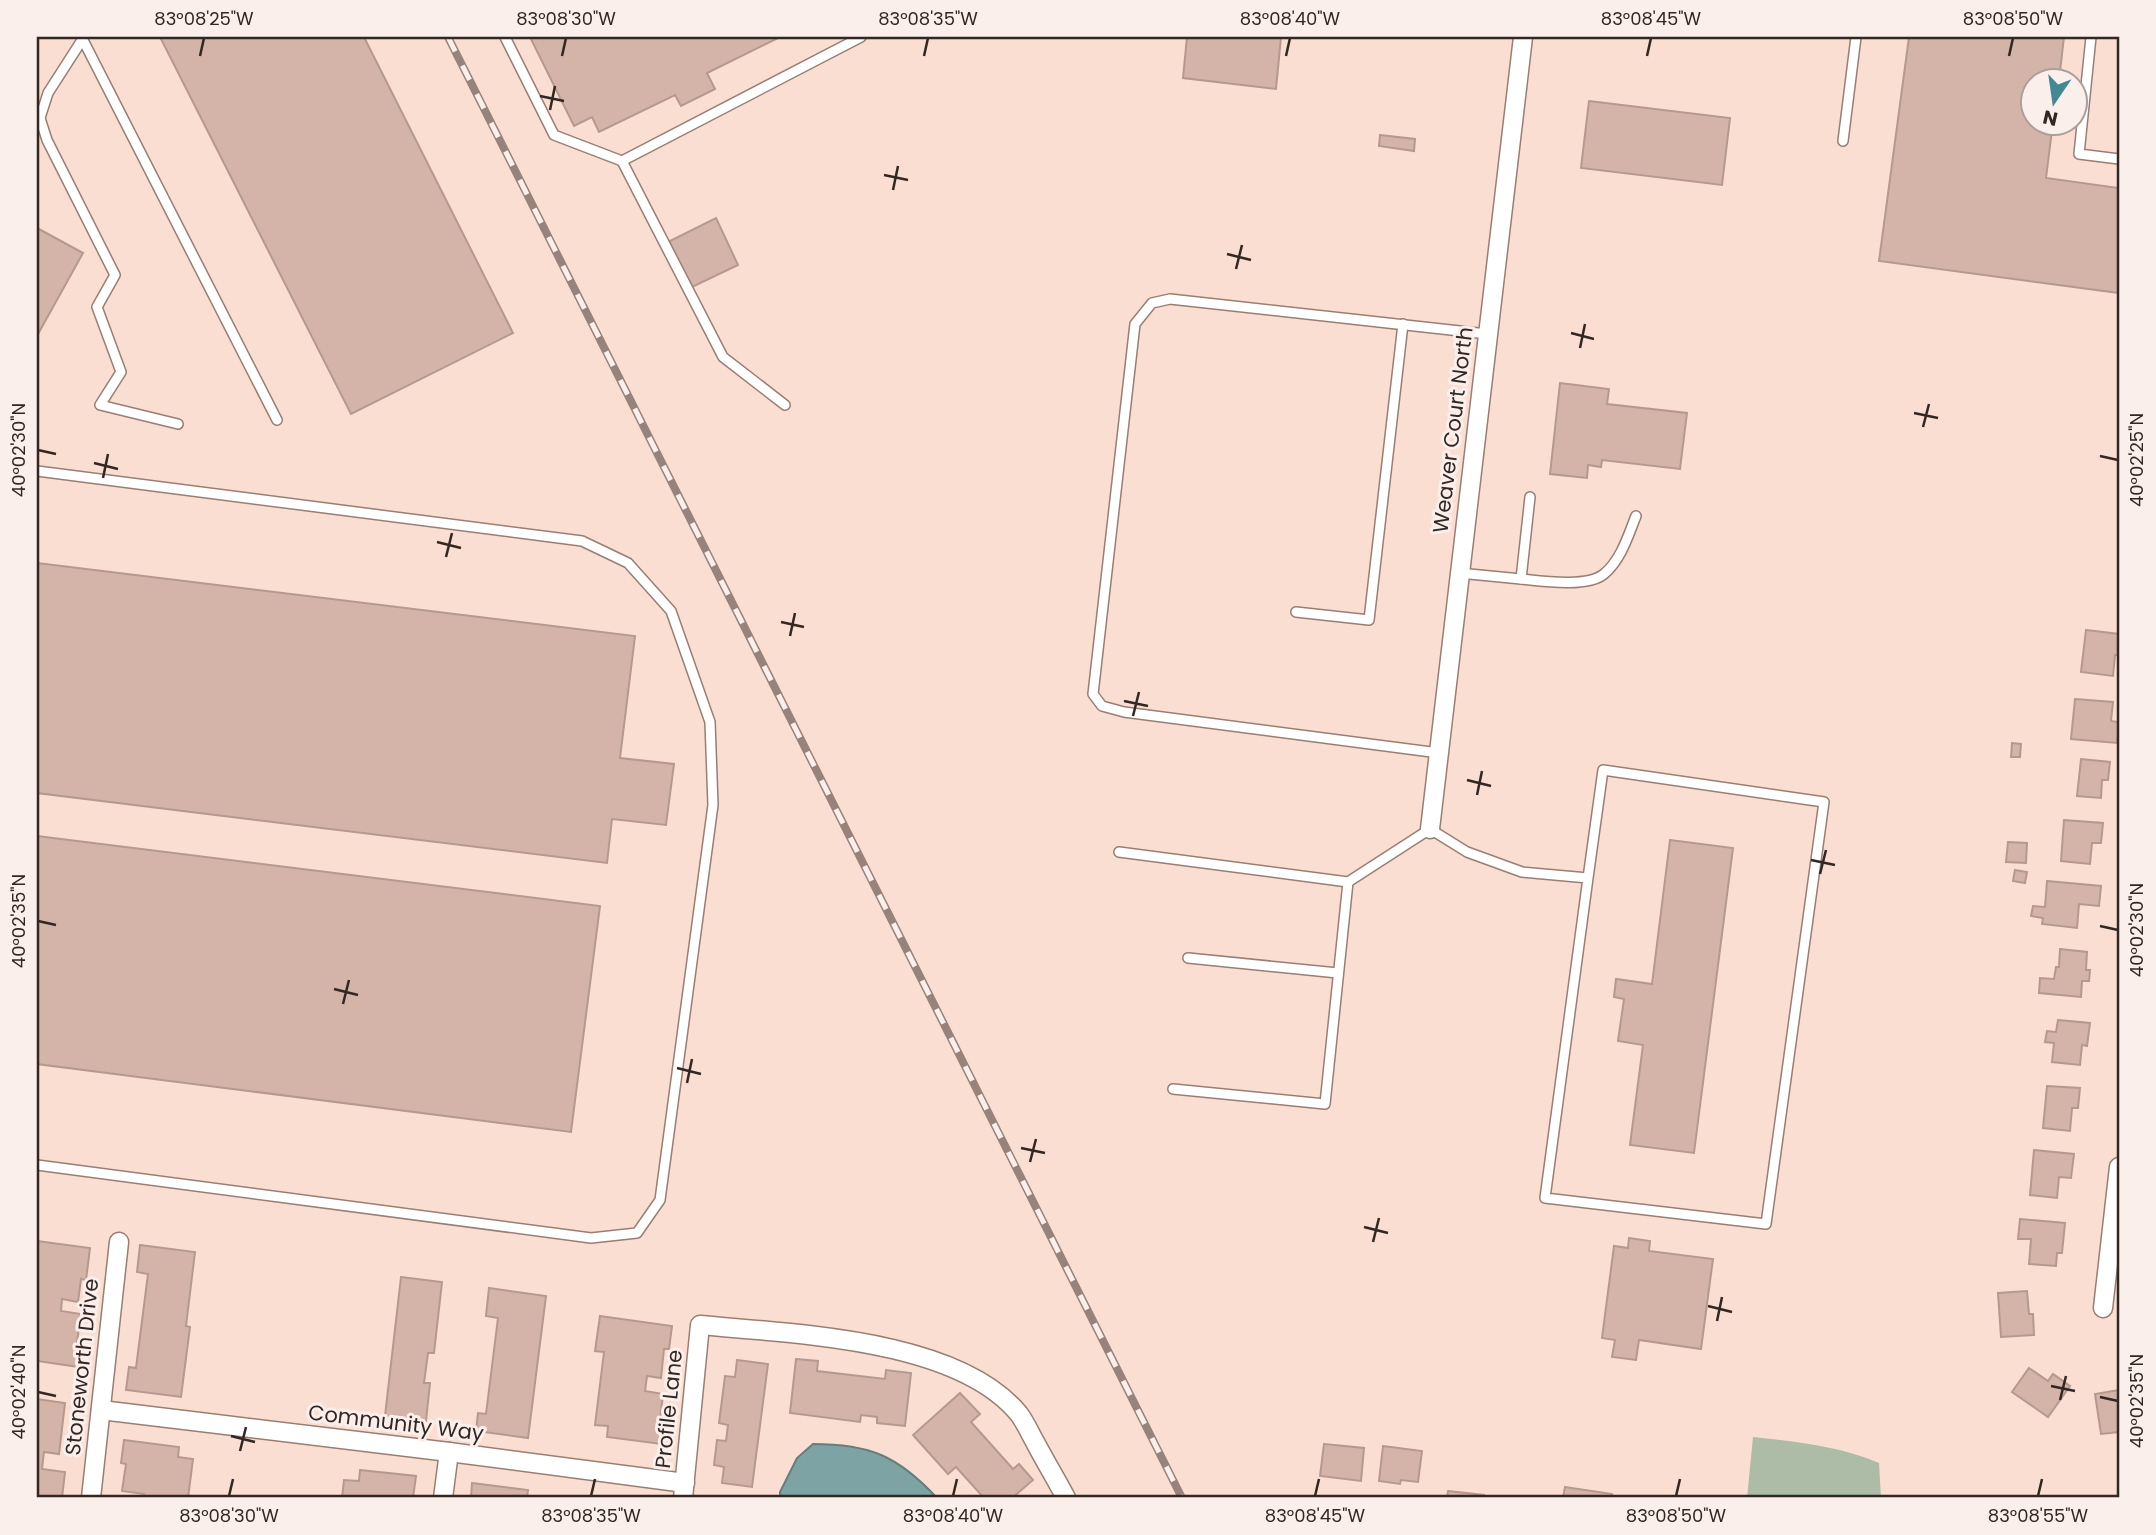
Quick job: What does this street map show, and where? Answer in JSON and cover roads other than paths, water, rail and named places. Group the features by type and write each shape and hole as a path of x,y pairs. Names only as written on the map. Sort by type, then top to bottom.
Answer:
{"street":[{"name":"Weaver Court North","path":"1430,829 1523,37"},
{"path":"2103,1308 2119,1167"},
{"name":"Stoneworth Drive","path":"91,1498 119,1242"},
{"name":"Profile Lane","path":"684,1491 700,1325 826,1337 937,1362 970,1376 995,1391 1020,1415 1066,1498"},
{"name":"Community Way","path":"100,1410 449,1452 684,1491"},
{"path":"443,1498 449,1452"}],"lane":[{"path":"505,37 554,135 622,161 723,356 785,405"},
{"path":"622,161 861,37"},
{"path":"1843,141 1856,37"},
{"path":"2091,37 2079,154 2119,159"},
{"path":"82,38 277,419"},
{"path":"82,38 48,93 40,118 47,140 115,275 97,307 121,372 100,405 178,424"},
{"path":"1439,753 1124,712 1102,706 1093,694 1135,324 1152,303 1170,299 1488,334"},
{"path":"1296,612 1369,620 1403,324"},
{"path":"37,471 582,541 628,563 671,611 710,722 713,805 660,1200 637,1233 591,1238 37,1165"},
{"path":"1521,579 1530,497"},
{"path":"1459,573 1569,584 1602,576 1621,552 1636,516"},
{"path":"1603,770 1824,802 1766,1224 1545,1198 1588,878 1603,770"},
{"path":"1119,852 1348,882 1430,829 1467,852 1522,872 1588,878"},
{"path":"1173,1089 1325,1104 1348,882"},
{"path":"1188,958 1338,973"}],"water":[{"path":"813,1444 851,1447 882,1455 909,1472 937,1498 780,1498 780,1492 797,1458"}],"railway":[{"path":"448,37 1182,1498"}]}
